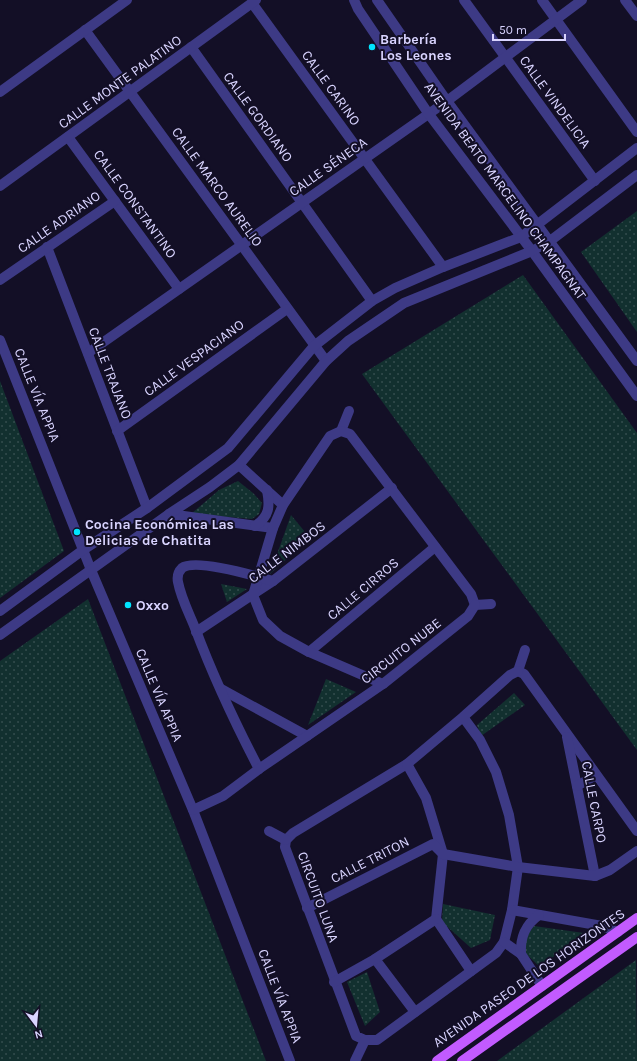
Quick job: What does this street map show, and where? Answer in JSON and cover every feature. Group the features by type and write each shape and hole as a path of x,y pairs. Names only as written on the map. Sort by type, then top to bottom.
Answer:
{"main road":[{"name":"AVENIDA PASEO DE LOS HORIZONTES","path":"437,1061 637,918"},
{"name":"AVENIDA PASEO DE LOS HORIZONTES","path":"462,1061 637,937"}],"street":[{"path":"0,92 127,0"},
{"name":"AVENIDA BEATO MARCELINO CHAMPAGNAT","path":"354,0 358,9 428,113 532,251 637,396"},
{"name":"AVENIDA BEATO MARCELINO CHAMPAGNAT","path":"377,0 447,101 637,361"},
{"name":"CALLE VINDELICIA","path":"464,0 595,181"},
{"path":"542,0 637,132"},
{"name":"CALLE SÉNECA","path":"88,353 447,101 582,0"},
{"path":"625,0 637,16"},
{"name":"CALLE MONTE PALATINO","path":"0,186 254,1"},
{"name":"CALLE CARINO","path":"254,1 443,267"},
{"name":"CALLE MARCO AURELIO","path":"85,30 326,361"},
{"name":"CALLE GORDIANO","path":"191,48 372,301"},
{"name":"CALLE CONSTANTINO","path":"68,137 179,289"},
{"path":"0,611 83,550 147,508 228,448 314,346 372,301 395,288 443,267 521,237 637,148"},
{"path":"0,635 169,514 210,488 239,464 326,361 348,341 404,303 532,251 550,241 637,176"},
{"name":"CALLE ADRIANO","path":"0,280 115,201"},
{"name":"CALLE TRAJANO","path":"47,247 147,508"},
{"name":"CALLE VESPACIANO","path":"117,431 287,309"},
{"name":"CALLE VÍA APPIA","path":"0,340 91,570 193,810 290,1061"},
{"path":"341,431 349,411"},
{"path":"383,684 309,652 280,636 259,614 253,596 273,528 283,505 330,436 341,431 350,434 471,594 475,605 491,604"},
{"path":"239,464 283,505"},
{"name":"CALLE NIMBOS","path":"196,632 253,596 392,488"},
{"path":"255,526 263,520 268,512 270,503 267,490"},
{"path":"169,514 273,528"},
{"name":"CALLE CIRROS","path":"309,652 435,547"},
{"path":"259,769 196,632 174,572 187,565 200,564 258,576 273,581"},
{"name":"CIRCUITO NUBE","path":"193,810 223,796 259,769 383,684 468,616 475,605"},
{"path":"525,650 518,671 524,674 637,831"},
{"name":"CIRCUITO LUNA","path":"365,1040 356,1036 334,982 285,847 286,840 293,833 407,764 510,675 518,671"},
{"path":"221,689 307,736"},
{"path":"357,1060 365,1040 377,1040 496,953 504,942 512,910 518,867 509,815 496,772 480,740 463,717"},
{"name":"CALLE CARPO","path":"566,734 595,876"},
{"path":"407,764 426,798 443,854 436,919 471,971"},
{"path":"577,786 596,775"},
{"path":"269,831 286,840"},
{"name":"CALLE TRITON","path":"307,908 433,844 443,854"},
{"path":"443,854 518,867 595,876 610,870 637,851"},
{"path":"512,910 602,926 618,932"},
{"path":"521,954 524,931 533,919 539,915"},
{"path":"334,982 375,959 436,919"},
{"path":"504,942 521,954 542,986"},
{"path":"375,959 415,1012"}],"green space":[{"path":"637,211 637,332 581,252"},
{"path":"523,275 637,433 637,750 362,374"},
{"path":"0,381 64,551 0,598"},
{"path":"238,481 253,493 262,503 259,514 252,519 191,514 219,490"},
{"path":"291,515 310,538 270,574"},
{"path":"221,584 247,589 227,602"},
{"path":"88,599 266,1061 0,1061 0,661"},
{"path":"326,679 356,692 308,725"},
{"path":"514,693 525,705 481,736 477,725"},
{"path":"443,904 495,915 490,940 471,948 442,922"},
{"path":"534,926 584,933 540,967 526,954 524,939"},
{"path":"636,960 637,1061 497,1061"},
{"path":"367,972 380,1012 365,1026 347,982"}],"place":[{"name":"Barbería Los Leones","path":"372,47"},
{"name":"Cocina Económica Las Delicias de Chatita","path":"77,532"},
{"name":"Oxxo","path":"128,605"}]}
